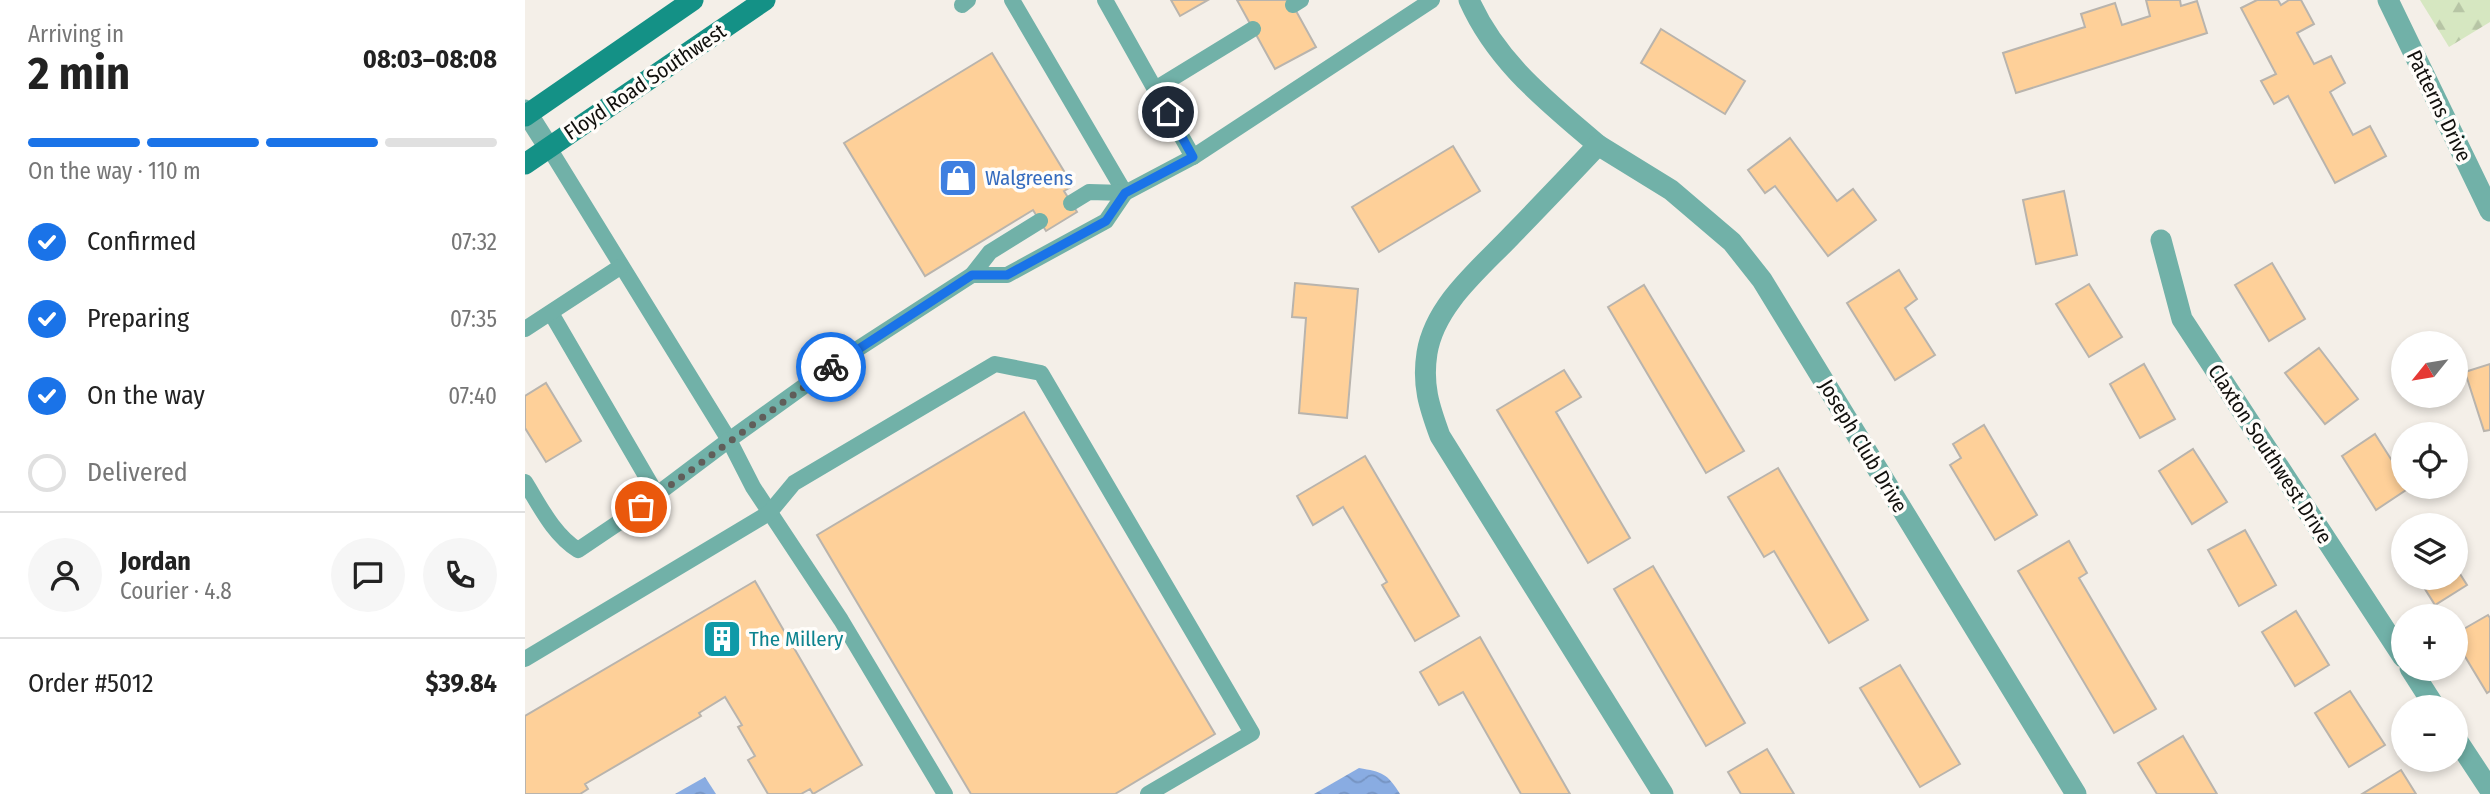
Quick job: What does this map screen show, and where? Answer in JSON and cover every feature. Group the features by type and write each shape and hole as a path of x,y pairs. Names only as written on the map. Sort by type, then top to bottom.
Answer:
{"main road":[{"name":"Floyd Road Southwest","path":"526,113 693,0"},
{"name":"Floyd Road Southwest","path":"525,164 765,0"}],"street":[{"name":"Joseph Club Drive","path":"1469,0 1481,27 1517,74 1598,145 1671,190 1733,242 1762,280 2076,794"},
{"name":"Patterns Drive","path":"2388,0 2490,211"},
{"path":"526,113 549,148"},
{"path":"1598,145 1454,297 1434,328 1427,351 1427,402 1440,436 1663,794"},
{"name":"Claxton Southwest Drive","path":"2161,240 2182,319 2391,639"},
{"path":"2468,757 2490,790"}],"lane":[{"path":"1013,0 1125,193"},
{"path":"1105,0 1193,157"},
{"path":"972,275 1007,275 1106,221 1125,193 1193,157 1432,0"},
{"path":"1155,89 1253,29"},
{"path":"549,148 729,440 769,513 841,620 945,794"},
{"path":"1071,202 1089,192 1125,193"},
{"path":"525,482 553,527 567,543 578,550 892,326 972,275 990,252 1040,221"},
{"path":"525,329 620,267"},
{"path":"551,313 657,495"},
{"path":"525,659 769,513 794,483 995,364 1041,373 1252,733 1148,794"}],"green space":[{"path":"2420,0 2490,0 2490,22 2449,47"}],"water":[{"path":"1359,768 1383,775 1400,794 1314,794"},
{"path":"705,777 716,794 675,794"}],"building":[{"path":"1171,0 1208,0 1180,16"},
{"path":"1237,0 1290,0 1316,47 1275,69"},
{"path":"2146,0 2180,0 2181,6 2197,1 2207,33 2016,93 2003,53 2085,27 2081,14 2115,3 2122,25 2150,16"},
{"path":"2257,0 2278,0 2281,5 2289,0 2301,0 2314,24 2297,33 2314,64 2331,56 2345,83 2330,92 2353,135 2370,126 2386,156 2335,183 2288,96 2274,104 2261,81 2276,74 2241,8"},
{"path":"1661,29 1745,81 1725,114 1641,63"},
{"path":"992,53 1073,186 1064,191 1077,212 1046,231 1033,210 925,276 844,143"},
{"path":"1790,138 1837,201 1853,189 1876,220 1828,256 1775,186 1765,193 1748,170"},
{"path":"1453,146 1480,191 1379,252 1352,207"},
{"path":"2064,191 2077,255 2036,264 2023,200"},
{"path":"2272,263 2305,319 2269,341 2235,285"},
{"path":"1899,270 1917,299 1905,308 1935,355 1895,380 1847,303"},
{"path":"1295,283 1358,289 1347,418 1299,413 1306,318 1292,317"},
{"path":"2089,284 2122,337 2089,357 2056,304"},
{"path":"1644,285 1744,451 1706,473 1608,307"},
{"path":"2319,348 2358,399 2325,424 2285,373"},
{"path":"2144,364 2175,419 2140,438 2110,384"},
{"path":"2490,364 2490,430 2484,431 2468,381 2468,371"},
{"path":"1564,370 1581,397 1556,412 1630,538 1588,563 1497,410"},
{"path":"546,383 581,441 546,462 525,428 525,396"},
{"path":"1024,412 1215,734 1115,794 971,794 817,535"},
{"path":"1984,425 2037,515 1995,540 1950,465 1961,458 1953,444"},
{"path":"2375,434 2391,459 2392,499 2376,510 2342,456"},
{"path":"2193,449 2227,502 2192,524 2159,471"},
{"path":"1365,456 1459,616 1415,641 1382,585 1387,582 1343,507 1313,525 1297,496"},
{"path":"1778,468 1868,620 1829,643 1774,551 1764,557 1728,497"},
{"path":"2245,530 2276,585 2239,606 2208,550"},
{"path":"2069,541 2087,573 2079,578 2156,709 2114,733 2018,571"},
{"path":"1653,566 1745,723 1706,746 1614,589"},
{"name":"The Millery","path":"755,581 862,765 813,794 810,789 801,794 768,794 748,760 755,756 738,727 742,725 725,697 699,713 701,716 585,784 588,789 580,794 525,794 525,716"},
{"path":"2426,590 2459,590 2437,604"},
{"path":"2296,611 2329,665 2295,686 2262,632"},
{"path":"2488,615 2490,618 2490,691 2487,693 2468,662 2468,627"},
{"path":"1480,637 1570,794 1521,794 1463,692 1439,705 1420,672"},
{"path":"1900,665 1960,764 1920,787 1860,688"},
{"path":"2350,691 2385,745 2349,767 2315,713"},
{"path":"2183,736 2217,794 2157,794 2138,763"},
{"path":"1767,749 1794,794 1741,794 1728,772"},
{"path":"2398,772 2402,772 2416,794 2362,794"}],"way so far":[{"path":"641,507 831,367"}],"place":[{"name":"Walgreens","path":"958,178"},
{"name":"The Millery","path":"722,639"}],"route":[{"path":"831,367 972,275 1007,275 1106,221 1125,193 1193,157 1168,112"}]}
